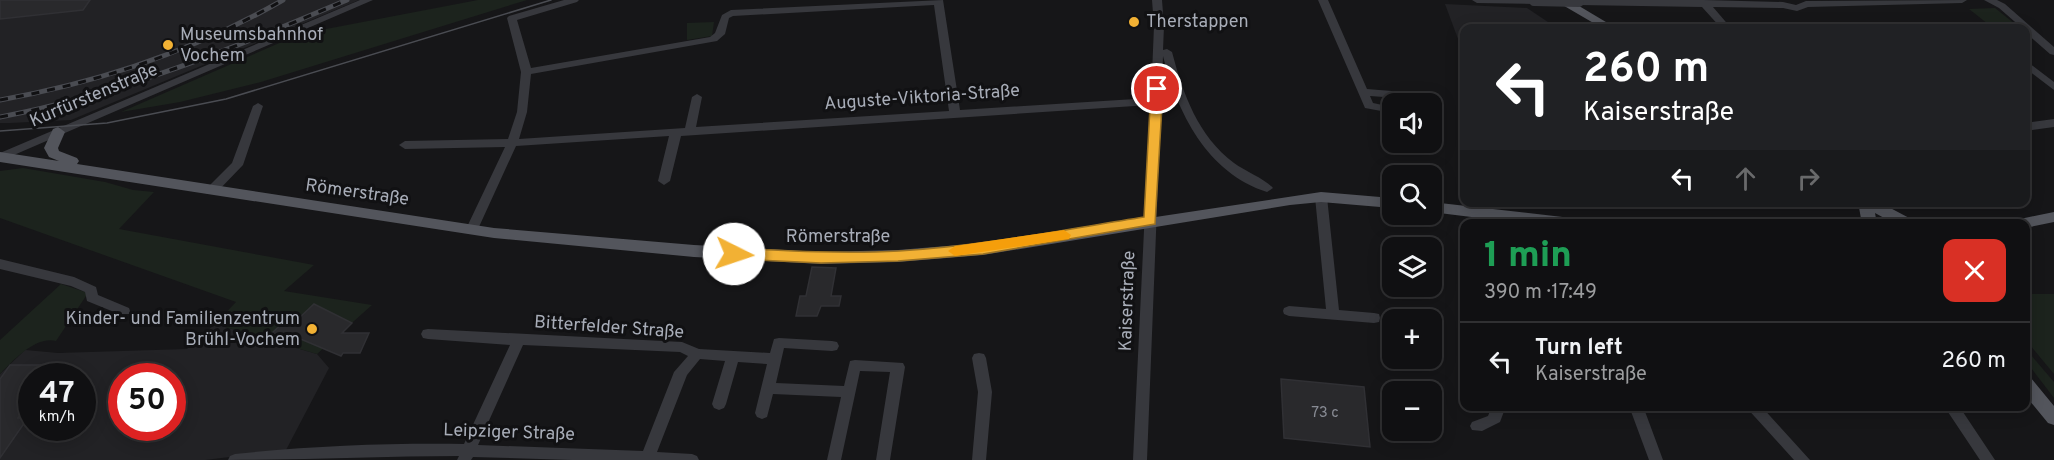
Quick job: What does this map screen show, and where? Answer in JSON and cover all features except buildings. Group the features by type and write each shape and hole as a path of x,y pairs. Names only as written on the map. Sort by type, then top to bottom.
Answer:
{"main road":[{"path":"1560,0 1603,24"},
{"path":"58,132 51,148 54,154 97,170"},
{"name":"Römerstraße","path":"0,157 472,229 694,251 847,258 983,249 1150,221 1321,197 1382,202"},
{"path":"1871,207 1882,219"},
{"path":"1876,207 1898,219"},
{"path":"1442,208 1521,219"},
{"path":"2030,222 2054,217"},
{"path":"2030,389 2054,418"}],"street":[{"name":"Kurfürstenstraße","path":"0,157 368,0"},
{"path":"472,229 512,143 522,106 526,72 512,18 574,0"},
{"name":"Kaiserstraße","path":"1140,460 1157,89 1159,26 1157,0"},
{"path":"1323,0 1369,106 1382,108"},
{"path":"1477,0 1783,4 1797,8 1806,4 1962,0"},
{"path":"526,72 713,39 720,34 725,17 731,13 938,1 955,113"},
{"path":"1992,1 2021,24"},
{"path":"1704,3 1722,24"},
{"path":"2030,32 2054,51"},
{"path":"1167,52 1175,89 1184,109 1205,142 1233,168 1267,188"},
{"path":"2030,67 2054,87"},
{"path":"1157,89 1175,89"},
{"path":"1363,92 1382,93"},
{"path":"690,131 697,97"},
{"name":"Auguste-Viktoria-Straße","path":"405,145 512,143 1156,101"},
{"path":"211,191 237,165 258,106"},
{"path":"2030,126 2054,123"},
{"path":"664,181 676,132"},
{"path":"1321,197 1333,314"},
{"path":"0,264 74,282 92,290 91,298 124,311"},
{"path":"1289,310 1374,318"},
{"name":"Bitterfelder Straße","path":"428,334 682,347 697,354 775,359"},
{"path":"467,456 519,340"},
{"path":"762,413 779,343 832,346"},
{"name":"Bitterfelder Straße","path":"647,459 681,372 697,354"},
{"path":"719,404 733,357"},
{"path":"979,358 985,392 979,460"},
{"path":"834,460 855,365 898,367 883,460"},
{"path":"768,388 848,392"},
{"path":"1477,426 1490,423 1498,416 1498,411"},
{"path":"1638,411 1656,460"},
{"path":"1757,411 1803,460"},
{"path":"1954,411 1988,460"},
{"name":"Leipziger Straße","path":"235,460 326,452 692,460"}],"shaded area":[{"path":"0,0 359,0 71,120 0,123"},
{"path":"478,0 527,0 261,82 180,102 121,112 300,34"},
{"path":"1445,4 1527,8 1551,24 1460,24 1460,44"},
{"path":"1995,8 2015,24 1988,24 1969,9"},
{"path":"714,22 712,36 687,40 687,23"},
{"path":"23,168 105,182 133,190 154,192 119,229 314,265 284,291 372,305 317,354 215,324 236,302 0,218 0,171"},
{"path":"61,284 88,293 56,341 48,340 32,346 0,374 0,340"},
{"path":"2030,294 2054,294 2054,374 2030,345"},
{"path":"215,324 317,354 329,368 286,450 205,460 0,460 0,374 25,350 58,353 187,349"},
{"path":"2030,354 2054,382 2054,398 2030,367"}],"tram line":[{"path":"0,131 107,123 226,99 551,0"}],"railway":[{"path":"0,100 74,84 146,62 215,35 283,0"},
{"path":"0,117 134,83 220,52 347,0"}],"slow traffic":[{"path":"955,251 983,249 1064,235"}],"place":[{"name":"Therstappen","path":"1134,22"},
{"name":"Museumsbahnhof Vochem","path":"168,45"},
{"name":"Kinder- und Familienzentrum Brühl-Vochem","path":"312,329"}],"route":[{"path":"734,254 821,258 898,256 983,249 1150,221 1157,89"}]}
